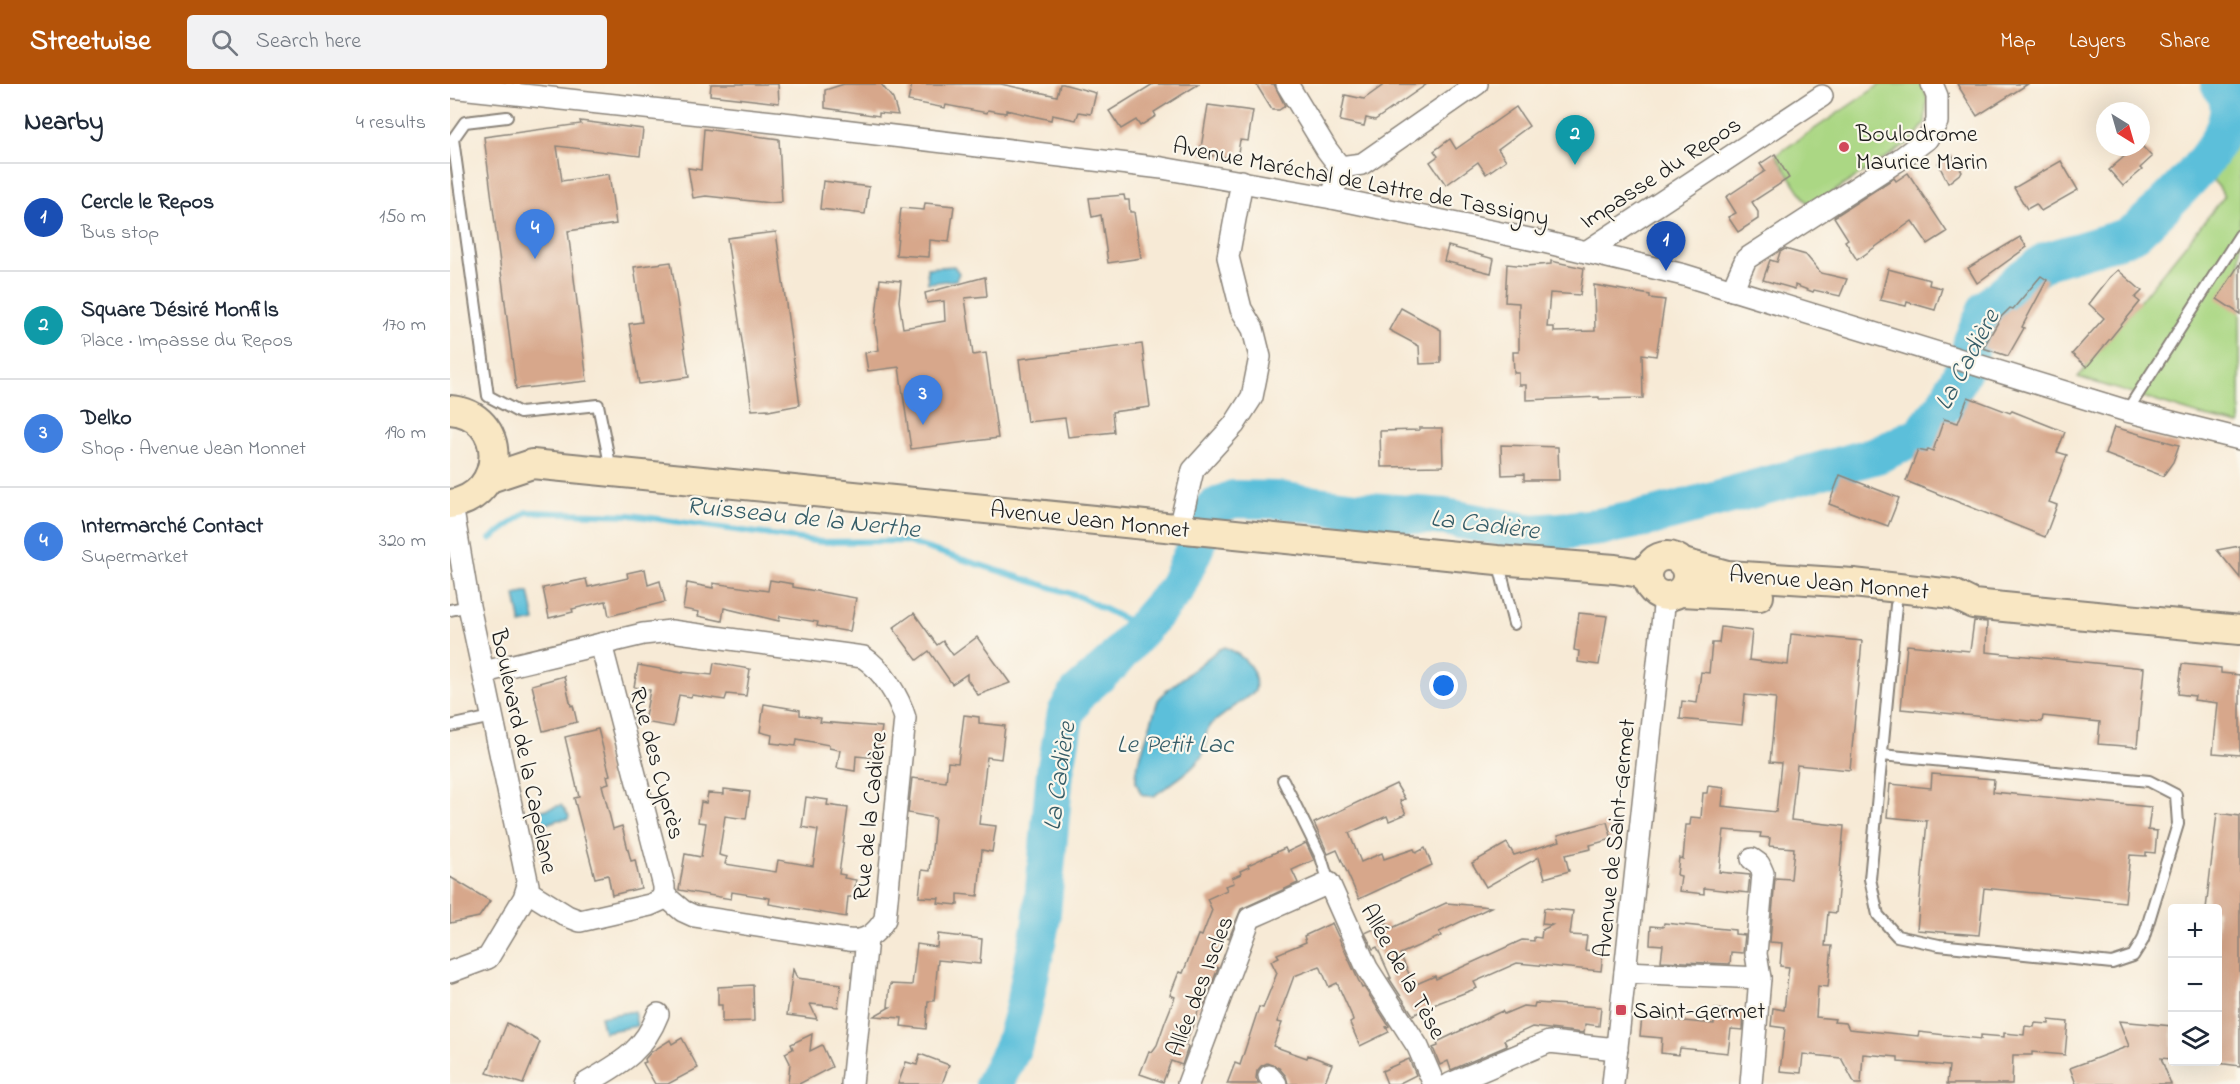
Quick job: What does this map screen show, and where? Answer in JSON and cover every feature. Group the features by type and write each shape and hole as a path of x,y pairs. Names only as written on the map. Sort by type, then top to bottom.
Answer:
{"street":[{"path":"1287,84 1327,150 1340,166"},
{"path":"1340,166 1362,164 1477,84"},
{"path":"1732,290 1746,259 1890,166 1927,139 1936,122 1937,96 1932,84"},
{"name":"Avenue Maréchal de Lattre de Tassigny","path":"450,87 1011,149 1162,168 1332,198 1684,275 1984,369 2127,411 2240,439"},
{"name":"Impasse du Repos","path":"1586,252 1822,96"},
{"path":"1332,198 1340,166"},
{"path":"1196,530 1193,470 1234,425 1252,397 1260,357 1253,329 1241,309 1228,257 1242,181"},
{"name":"Avenue Jean Monnet","path":"450,410 469,415 488,433 532,464"},
{"path":"451,504 468,500 480,491 490,478 494,463 493,447 488,433"},
{"name":"Avenue Jean Monnet","path":"490,478 532,464 1497,560 1615,569 1647,574"},
{"name":"Boulevard de la Capelane","path":"450,972 488,958 527,891 526,876 484,672 460,608 451,504"},
{"path":"1662,556 1677,558 1683,563 1688,578 1673,594 1658,595 1651,589 1647,582 1647,574 1654,560 1662,556"},
{"name":"Avenue Jean Monnet","path":"1683,563 1727,575 1853,583 1953,594 1973,604 2240,630"},
{"name":"Avenue Jean Monnet","path":"1673,594 1797,597 1955,610 1973,604"},
{"name":"Avenue de Saint-Germet","path":"1613,1084 1673,594"},
{"name":"Rue de la Cadière","path":"484,672 643,634 671,631 863,657 872,663 902,707 904,728 885,919 878,930 867,939"},
{"name":"Rue des Cyprès","path":"601,644 664,886 664,895"},
{"path":"1751,1084 1760,978 1756,954 1763,873 1759,864 1752,859"},
{"name":"Allée des Iscles","path":"1188,1084 1250,918 1329,883"},
{"name":"Allée de la Tèse","path":"1329,883 1367,968 1418,1047 1434,1084"},
{"path":"527,891 579,921 650,905 659,901 664,895 683,911 694,916 848,940 867,939 852,1084"},
{"path":"1625,972 1760,978"},
{"path":"585,1084 620,1063 639,1048 650,1034 658,1014"},
{"path":"1450,1084 1549,1042 1617,1049"}],"lane":[{"path":"507,117 465,122 453,139 488,396 520,413 598,405 612,472"},
{"path":"2127,411 2240,235"},
{"path":"1497,560 1514,624"},
{"path":"1882,755 2149,781 2176,795 2178,824 2143,940 2133,956 2112,963 1939,945 1897,936 1878,915 1870,879 1896,605"},
{"path":"450,726 492,717"},
{"path":"1283,780 1321,857 1329,883"}],"green space":[{"name":"Boulodrome Maurice Marin","path":"1881,84 1922,84 1927,98 1925,123 1913,140 1810,207 1776,155"},
{"path":"2223,84 2240,84 2240,425 2206,417 2078,377 2224,197 2219,187 2203,170 2218,150 2230,119 2228,96"}],"water":[{"path":"954,266 959,273 956,280 928,283 927,268"},
{"path":"529,592 535,621 521,624 515,595"},
{"name":"Le Petit Lac","path":"1225,647 1249,664 1255,676 1255,691 1210,725 1204,752 1196,764 1154,796 1141,794 1136,782 1136,771 1158,700 1218,650"},
{"path":"561,805 569,816 568,819 542,823 539,811"},
{"path":"634,1011 637,1026 604,1032 600,1017"}],"building":[{"path":"711,84 778,84 779,103 710,95"},
{"path":"844,84 881,84 893,99 898,115 879,113 879,116 825,108 825,90"},
{"path":"912,84 1001,84 1057,96 1060,84 1063,84 1096,93 1091,114 1079,112 1076,120 1052,115 1051,120 1006,110 1006,113 988,110 987,113 908,101"},
{"path":"1153,84 1199,84 1154,112 1156,116 1140,126 1136,120 1121,129 1109,111"},
{"path":"1256,84 1274,84 1285,106 1279,110 1272,110"},
{"path":"1385,84 1427,84 1375,120 1366,118 1364,126 1340,121 1345,95 1364,99"},
{"path":"1957,84 2028,84 1977,116"},
{"path":"1208,105 1253,111 1248,141 1240,140 1237,159 1200,154"},
{"path":"1516,107 1529,126 1498,149 1506,160 1486,174 1478,162 1446,185 1430,162 1438,156 1434,151 1450,139 1456,149"},
{"path":"580,121 643,129 640,156 557,146 562,181 609,174 616,224 568,231 587,381 516,389 484,137 581,124"},
{"path":"704,129 779,139 782,202 770,203 706,196 693,198 688,168 701,170"},
{"path":"1775,154 1789,178 1752,202 1758,212 1758,219 1738,232 1728,217 1736,213 1726,197 1765,171 1760,164"},
{"path":"1952,155 1962,172 1948,183 1938,163"},
{"path":"2150,155 2152,157 2140,168 2142,170 2123,186 2109,170 2125,156"},
{"path":"2061,161 2078,190 2041,211 2036,204 2027,209 2014,188"},
{"path":"1908,173 1947,232 1928,244 1912,221 1857,260 1845,241 1848,239 1834,217 1894,178 1896,181"},
{"path":"823,181 869,187 865,214 820,209"},
{"path":"1124,195 1125,200 1129,200 1130,212 1134,212 1141,258 1108,263 1101,215 1092,217 1089,198"},
{"path":"925,203 954,206 949,242 930,240 929,257 896,255 901,208 924,210"},
{"path":"776,232 800,405 768,411 768,409 752,410 727,238"},
{"path":"2020,237 2027,247 1977,283 1968,268"},
{"path":"1448,246 1494,259 1491,273 1444,261"},
{"path":"1785,249 1806,255 1821,273 1847,279 1840,296 1814,290 1813,292 1795,285 1795,289 1763,280 1770,260 1777,262 1780,252"},
{"path":"1551,261 1584,268 1580,295 1550,293 1547,327 1554,327 1554,332 1595,331 1594,285 1665,300 1656,356 1642,354 1643,398 1526,400 1526,385 1519,385 1519,373 1514,373 1513,352 1519,352 1519,303 1505,302 1507,264 1526,266 1551,264"},
{"path":"671,262 689,377 639,384 629,324 642,322 634,267"},
{"path":"2240,263 2240,314 2217,299"},
{"path":"1888,269 1930,280 1929,285 1942,288 1935,310 1907,302 1906,306 1880,300"},
{"path":"2118,270 2142,291 2135,298 2140,302 2087,367 2072,354 2104,318 2089,304"},
{"path":"2041,276 2047,280 2008,356 1983,348 2001,317 2010,308 2013,309"},
{"path":"985,277 987,296 965,298 973,355 986,353 998,438 911,449 899,367 868,371 865,353 879,350 875,325 880,279 901,281 899,301 903,328 945,321 944,301 927,303 925,293"},
{"path":"1401,308 1441,330 1441,363 1420,364 1419,346 1389,330"},
{"path":"1142,344 1150,407 1112,412 1114,432 1068,437 1065,418 1027,422 1019,359"},
{"path":"1968,397 2065,432 2057,452 2067,455 2049,502 2057,505 2045,537 1906,481 1918,450 1933,451 1944,419 1958,423"},
{"path":"2114,427 2179,445 2173,462 2163,476 2105,454"},
{"path":"1419,428 1442,428 1443,466 1381,467 1380,431 1419,430"},
{"path":"1501,445 1558,447 1559,480 1524,480 1524,474 1502,475"},
{"path":"1840,475 1899,498 1888,526 1829,504"},
{"path":"2240,546 2240,578 2217,550"},
{"path":"645,569 648,585 660,581 665,602 609,616 606,601 572,609 573,612 549,618 543,588 586,579 588,587 628,578 627,573"},
{"path":"770,580 793,584 793,587 856,598 850,632 817,626 818,622 780,616 779,621 724,608 722,621 698,616 699,612 683,609 687,583 713,588 713,583 768,591"},
{"path":"914,613 937,645 943,641 953,655 977,637 1010,683 978,695 967,679 967,674 952,684 929,651 917,660 893,628"},
{"path":"1579,613 1607,616 1599,665 1578,662 1579,651 1574,650"},
{"path":"1974,621 1987,622 1986,652 2144,668 2137,747 2098,744 2100,722 2043,716 2042,722 1901,709 1907,645 1970,651"},
{"path":"1721,627 1752,631 1749,660 1788,665 1791,634 1862,641 1850,770 1797,765 1791,820 1844,826 1836,913 1828,912 1825,946 1832,946 1828,987 1818,986 1816,1017 1846,1023 1849,1029 1918,1036 1919,1032 1981,1039 1981,1035 2004,1037 2004,1033 2024,1035 2025,1026 2034,1027 2035,1023 2049,1024 2049,1020 2068,1022 2065,1055 2032,1052 2032,1055 2013,1055 2012,1084 1947,1084 1949,1066 1898,1062 1898,1057 1863,1054 1861,1084 1855,1084 1841,1058 1803,1054 1801,1073 1780,1071 1785,1028 1771,1026 1773,1008 1784,1010 1789,967 1780,966 1782,943 1770,942 1775,878 1791,879 1794,848 1769,846 1770,838 1760,837 1761,833 1724,830 1719,872 1750,875 1748,893 1704,888 1704,894 1679,891 1681,876 1677,875 1679,858 1683,859 1686,825 1690,825 1691,817 1701,818 1703,793 1707,793 1708,786 1724,788 1722,806 1776,812 1781,763 1770,762 1776,698 1745,695 1742,725 1680,719 1682,701 1697,703 1701,672 1709,673 1712,643 1719,643"},
{"path":"714,663 750,669 746,696 727,694 725,700 679,695 673,727 644,722 650,690 634,687 638,665 683,673 712,675"},
{"path":"2182,664 2221,668 2221,673 2240,675 2240,755 2213,753 2218,703 2194,700 2195,696 2178,694"},
{"path":"564,676 577,722 543,731 532,685"},
{"path":"764,704 800,710 800,715 821,718 820,722 882,727 877,758 856,756 855,771 837,768 840,750 829,748 829,745 797,739 796,746 771,743 772,735 760,732"},
{"path":"964,715 979,717 979,723 1005,726 1001,759 987,757 979,824 996,826 992,852 982,850 978,896 958,894 958,905 938,903 939,898 919,897 922,870 930,871 935,818 908,813 912,778 946,782 948,762 958,763"},
{"path":"598,729 610,775 607,776 609,783 602,785 613,829 622,826 631,861 635,860 641,888 612,895 608,875 595,878 574,798 579,797 565,737"},
{"path":"1932,774 1994,779 1993,792 2151,807 2148,830 2157,831 2155,853 2146,852 2146,856 2130,855 2125,902 1984,888 1979,935 1917,930 1927,821 1887,817 1890,784 1931,788"},
{"path":"1396,784 1405,799 1400,801 1406,814 1389,821 1387,816 1349,833 1361,862 1382,853 1384,859 1414,849 1416,853 1425,848 1432,865 1359,899 1337,850 1328,854 1314,823"},
{"path":"724,789 750,792 746,819 725,816 719,855 727,857 725,864 776,872 778,860 813,866 818,830 802,827 806,797 828,800 827,805 848,808 839,874 845,875 844,878 856,880 853,897 848,897 846,917 769,904 770,898 732,892 731,899 679,890 685,854 701,857 706,823 698,822 701,802 706,803 708,793 724,794"},
{"path":"2217,813 2240,816 2240,1066 2222,1064 2222,904 2207,904"},
{"path":"1607,822 1612,839 1590,845 1591,849 1565,855 1569,871 1545,878 1539,857 1486,887 1472,863 1507,843 1514,855 1560,841 1558,835"},
{"path":"1306,843 1314,860 1292,870 1298,883 1241,909 1229,938 1224,935 1213,966 1218,968 1203,1008 1200,1006 1185,1045 1188,1047 1182,1065 1171,1061 1163,1082 1140,1074 1149,1051 1152,1052 1157,1045 1175,997 1170,995 1179,972 1183,973 1198,935 1202,936 1212,910 1207,899 1227,890 1225,886 1234,883 1232,878 1241,874 1240,871 1249,867 1248,865 1285,848 1287,852"},
{"path":"450,877 490,901 479,917 450,923"},
{"path":"1446,903 1491,907 1439,932 1441,936 1400,954 1414,985 1435,976 1436,979 1522,940 1534,941 1534,937 1541,938 1542,930 1552,925 1542,924 1544,908 1573,911 1570,935 1587,936 1585,950 1603,952 1601,971 1517,963 1474,982 1477,988 1413,1015 1389,978 1391,978 1377,947 1373,949 1365,933 1387,923 1390,929"},
{"path":"1332,923 1362,988 1364,987 1389,1026 1386,1027 1389,1032 1360,1046 1350,1023 1353,1021 1351,1014 1337,983 1329,987 1320,966 1294,976 1277,1022 1282,1023 1273,1046 1332,1064 1324,1084 1288,1084 1286,1076 1279,1068 1267,1063 1257,1071 1256,1078 1259,1084 1227,1084 1235,1063 1240,1065 1259,1007 1263,1008 1277,973 1271,961 1279,957 1277,954 1306,942 1304,936"},
{"path":"1664,923 1735,930 1735,934 1745,935 1743,953 1731,952 1730,964 1661,961 1663,945 1650,944 1651,926 1663,927"},
{"path":"938,934 982,939 980,964 938,960 934,1001 928,1001 926,1029 901,1026 902,1018 874,1016 890,1007 888,1007 890,984 912,985 917,944 937,947"},
{"path":"793,969 797,978 841,984 838,1007 810,1004 817,1019 787,1015"},
{"path":"753,985 754,1021 722,1022 722,1005 718,1005 718,987"},
{"path":"1535,1003 1601,1007 1599,1026 1585,1024 1584,1033 1532,1027 1504,1040 1507,1046 1451,1070 1448,1061 1440,1065 1433,1048 1438,1046 1437,1042 1502,1011 1504,1014 1523,1006 1534,1007"},
{"path":"1715,1009 1744,1012 1743,1030 1731,1029 1728,1053 1680,1048 1679,1055 1661,1053 1662,1038 1640,1036 1642,1017 1714,1024"},
{"path":"2119,1021 2168,1026 2168,1059 2161,1058 2171,1084 2076,1084 2070,1068 2129,1046"},
{"path":"507,1023 540,1042 523,1084 487,1073"},
{"path":"812,1034 810,1051 822,1045 832,1067 799,1084 788,1084 790,1063 785,1053 793,1049 791,1044"},
{"path":"682,1038 698,1068 668,1084 655,1084 643,1063 646,1062 645,1059 651,1052 670,1040 672,1044"},
{"path":"920,1054 949,1065 942,1084 898,1084 906,1062 917,1065"},
{"path":"1409,1059 1416,1075 1398,1084 1387,1084 1382,1071"}],"waterway":[{"name":"La Cadière","path":"994,1084 1013,1047 1023,1011 1041,923 1055,772 1066,713 1078,693 1111,664 1176,589 1213,508 1233,499 1277,500 1357,510 1445,517 1531,533 1561,531 1599,527 1655,516 1877,455 1920,435 1945,405 1969,358 1972,341 1987,308 2018,281 2046,261 2126,237 2138,230 2181,189 2210,154 2221,136 2227,118 2228,101 2219,84"},
{"name":"Ruisseau de la Nerthe","path":"490,539 527,512 630,515 821,542 904,541 1078,596 1142,628"}],"place":[{"name":"Boulodrome Maurice Marin","path":"1844,147"},
{"name":"Square Désiré Monfils","path":"1575,165"},
{"name":"Intermarché Contact","path":"535,259"},
{"name":"Cercle le Repos","path":"1666,271"},
{"name":"Delko","path":"923,425"},
{"name":"Saint-Germet","path":"1621,1010"}]}
